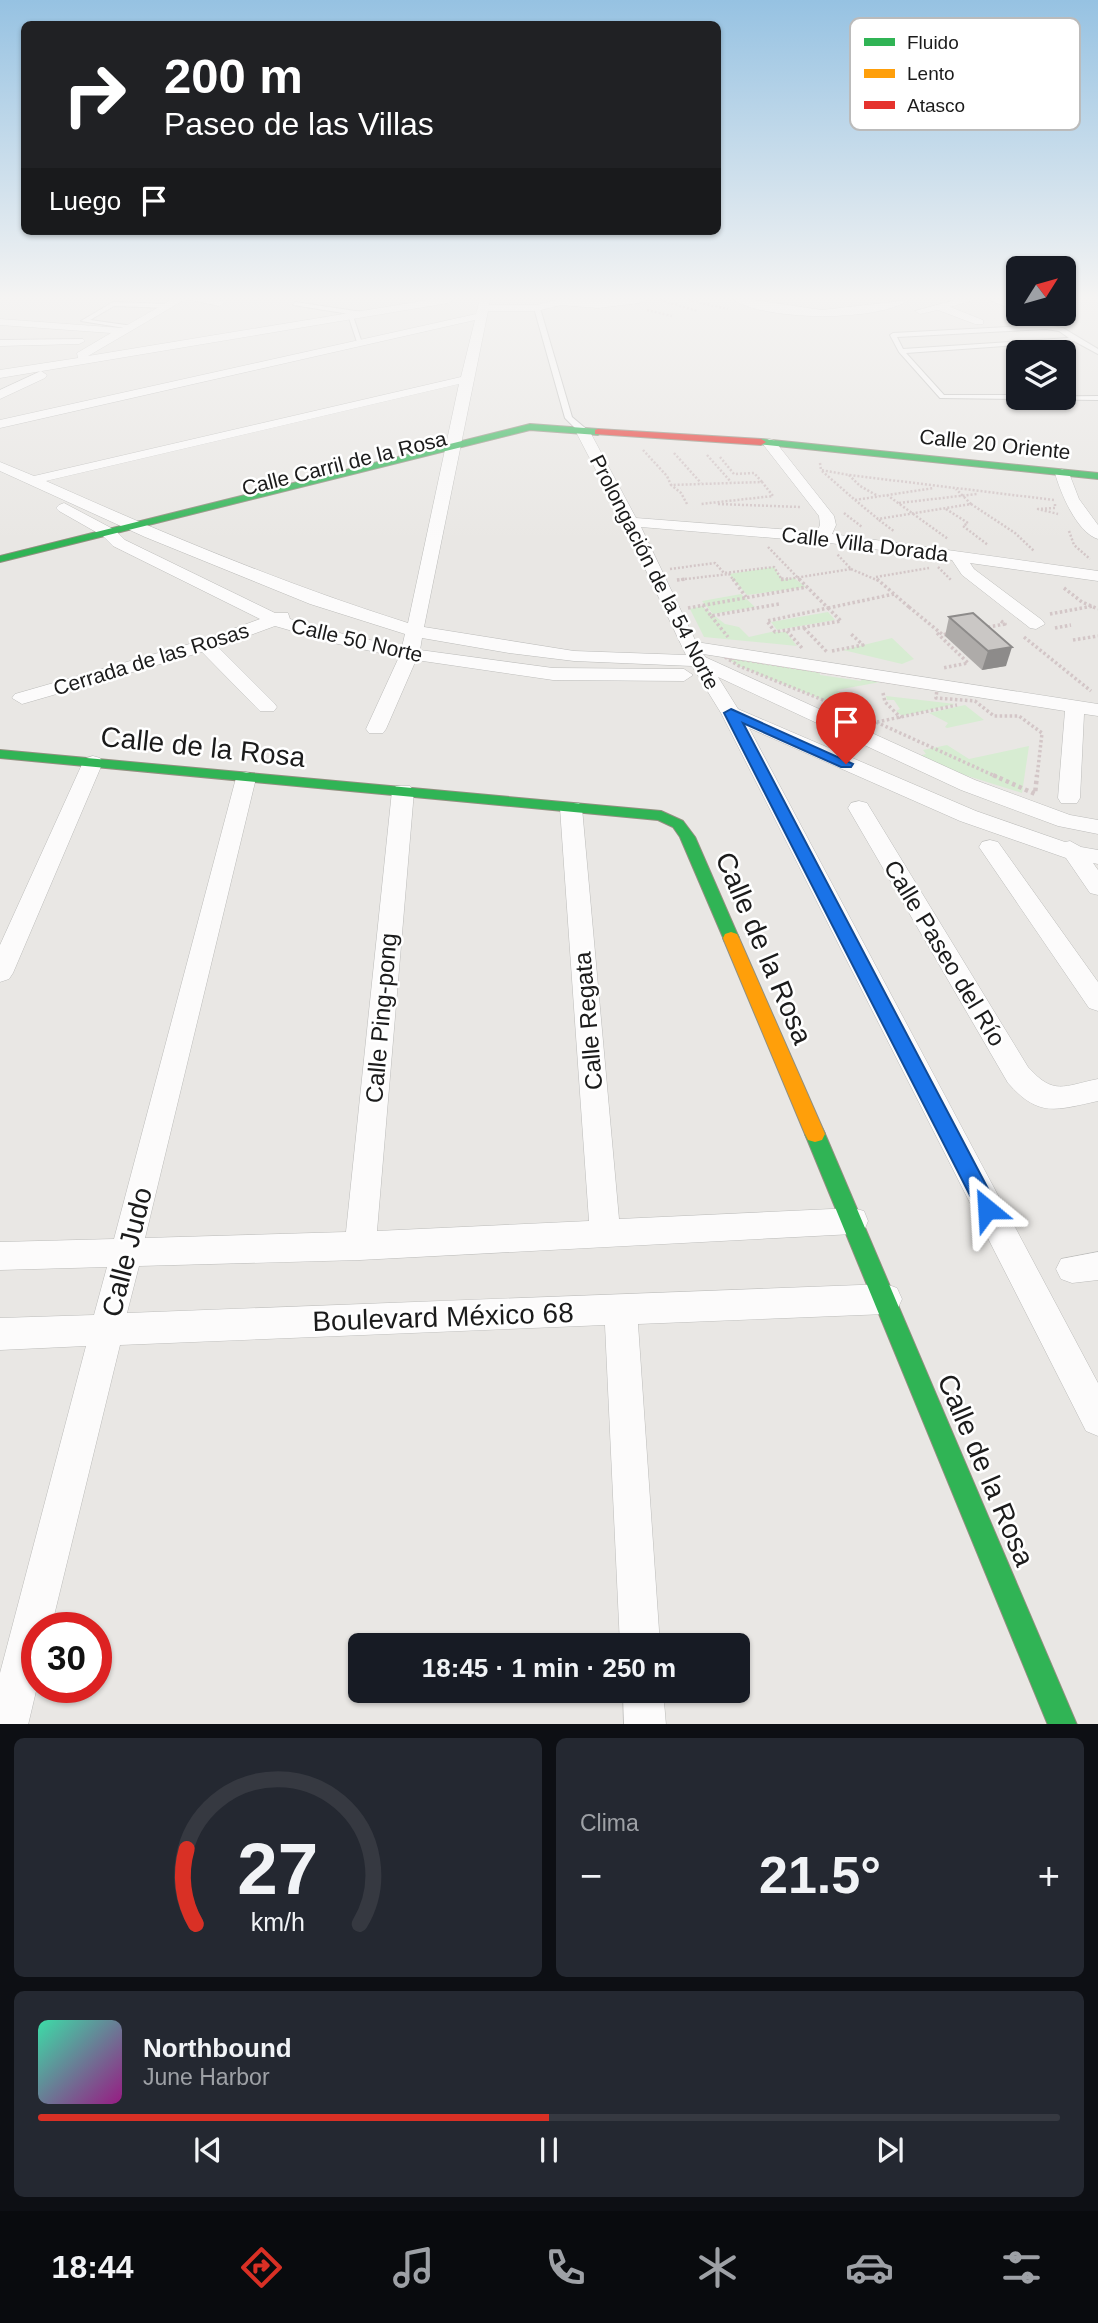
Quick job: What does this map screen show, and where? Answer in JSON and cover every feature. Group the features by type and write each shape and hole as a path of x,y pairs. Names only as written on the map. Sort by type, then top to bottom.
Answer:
{"main road":[{"name":"Calle 20 Oriente","path":"552,428 769,443 1098,475"},
{"name":"Calle Carril de la Rosa","path":"0,573 144,530 452,452 538,436 552,428"},
{"name":"Calle Carril de la Rosa","path":"0,559 114,538"},
{"name":"Calle de la Rosa","path":"0,754 661,816 678,824 687,836 853,1221 1063,1724"}],"street":[{"path":"0,395 30,380"},
{"path":"0,424 191,380"},
{"path":"34,480 460,380"},
{"path":"376,729 410,654 466,380"},
{"name":"Prolongación de la 54 Norte","path":"582,430 631,522 697,661 731,713 1098,1419"},
{"path":"769,443 826,516 828,525 823,537"},
{"name":"Calle 50 Norte","path":"0,467 144,530 316,600 415,631 509,648 574,656 697,661"},
{"path":"1062,473 1068,496 1077,512 1098,534"},
{"name":"Calle 50 Norte","path":"0,480 69,511 114,538 275,620 305,631 410,654 553,674 697,661"},
{"name":"Calle Villa Dorada","path":"631,522 823,537 1095,568"},
{"path":"956,552 968,572 1041,619"},
{"name":"Cerrada de las Rosas","path":"22,698 206,645 275,620 316,600"},
{"path":"206,645 267,707"},
{"path":"697,661 1075,706 1096,702"},
{"path":"697,661 968,785 1066,821 1098,827"},
{"path":"1069,798 1075,706"},
{"path":"731,713 917,795 1070,852 1098,858"},
{"path":"0,973 9,931 93,762"},
{"name":"Calle Judo","path":"7,1724 246,778"},
{"name":"Calle Ping-pong","path":"360,1246 403,791"},
{"name":"Calle Regata","path":"571,808 605,1234"},
{"name":"Calle Paseo del Río","path":"859,808 1018,1075 1035,1094 1059,1098 1098,1090"},
{"path":"1066,821 1070,852 1098,887"},
{"path":"990,847 1098,1000"},
{"path":"0,1256 360,1246 853,1221"},
{"name":"Boulevard México 68","path":"0,1334 886,1299"},
{"path":"621,1310 639,1633"},
{"path":"644,1703 645,1724"}],"lane":[{"path":"558,380 569,418 582,430"},
{"path":"927,380 942,397 1098,398"}],"path":[{"path":"638,444 667,476 687,504 688,511"},
{"path":"674,454 701,484"},
{"path":"706,454 732,483"},
{"path":"718,454 734,474 754,472 780,507"},
{"path":"822,456 819,466 821,470 878,519 971,504"},
{"path":"821,470 939,488 1054,500"},
{"path":"849,475 860,486 879,497"},
{"path":"671,485 762,482"},
{"path":"855,500 939,488"},
{"path":"956,489 971,504 1029,543 1039,561"},
{"path":"1053,492 1055,508 1038,509 1057,512 1074,545 1095,568"},
{"path":"898,503 988,494"},
{"path":"887,495 950,538 945,541 956,552"},
{"path":"701,504 773,496"},
{"path":"792,497 804,514"},
{"path":"687,504 801,507"},
{"path":"945,508 968,523 963,526 967,531 995,550"},
{"path":"841,511 866,531"},
{"path":"758,545 781,547"},
{"path":"768,546 797,578 807,587 829,610 841,621 775,632 767,621 829,610 894,594"},
{"path":"847,553 834,551 851,569 859,572 877,576 933,568 942,573 953,582 933,568"},
{"path":"677,590 667,570 715,562 724,573 729,573 759,608"},
{"path":"912,562 938,567 942,573"},
{"path":"672,580 774,567 782,580 851,569"},
{"path":"877,576 943,635 955,633"},
{"path":"682,599 687,608 807,587"},
{"path":"711,616 779,604"},
{"path":"703,605 721,628"},
{"path":"1041,619 1093,606"},
{"path":"909,607 968,663 942,668 942,671"},
{"path":"980,628 1005,624 998,617 1010,626"},
{"path":"804,627 827,652"},
{"path":"787,630 802,649"},
{"path":"815,650 827,652 863,645 850,633"},
{"path":"1020,634 1096,702"},
{"path":"1073,640 1098,636"},
{"path":"925,697 936,698 975,701 994,716 1019,716 1042,733 1035,794 877,722 739,666 725,657 937,689 936,698"},
{"path":"888,694 881,692 885,702 901,718"},
{"path":"877,722 975,701"}],"green space":[{"path":"774,567 782,580 794,578 806,587 747,595 729,574"},
{"path":"741,594 755,607 713,614 702,601"},
{"path":"702,606 725,624 739,627 749,637 786,632 797,646 704,637 690,609"},
{"path":"828,612 835,620 777,630 771,622"},
{"path":"892,638 914,659 902,664 843,650"},
{"path":"725,657 819,667 820,675 861,681 863,675 891,680 837,690 871,716 868,718 739,666"},
{"path":"886,696 955,704 902,716 896,711 900,709 894,700 887,700"},
{"path":"965,705 984,720 947,728 945,727 948,723 929,713"},
{"path":"947,745 969,759 1029,746 1022,793 920,761 915,757 926,754 923,750"}],"building":[{"path":"973,613 1012,647 988,651 949,617"}],"traffic: fast":[{"path":"0,559 530,427 598,432"},
{"path":"761,442 1098,476"},
{"path":"0,754 661,816 678,824 687,837 731,938"},
{"path":"815,1134 1063,1724"}],"traffic: slow":[{"path":"731,938 815,1134"}],"traffic: jam":[{"path":"598,432 761,442"}],"route":[{"path":"846,764 731,713 987,1209"}]}
